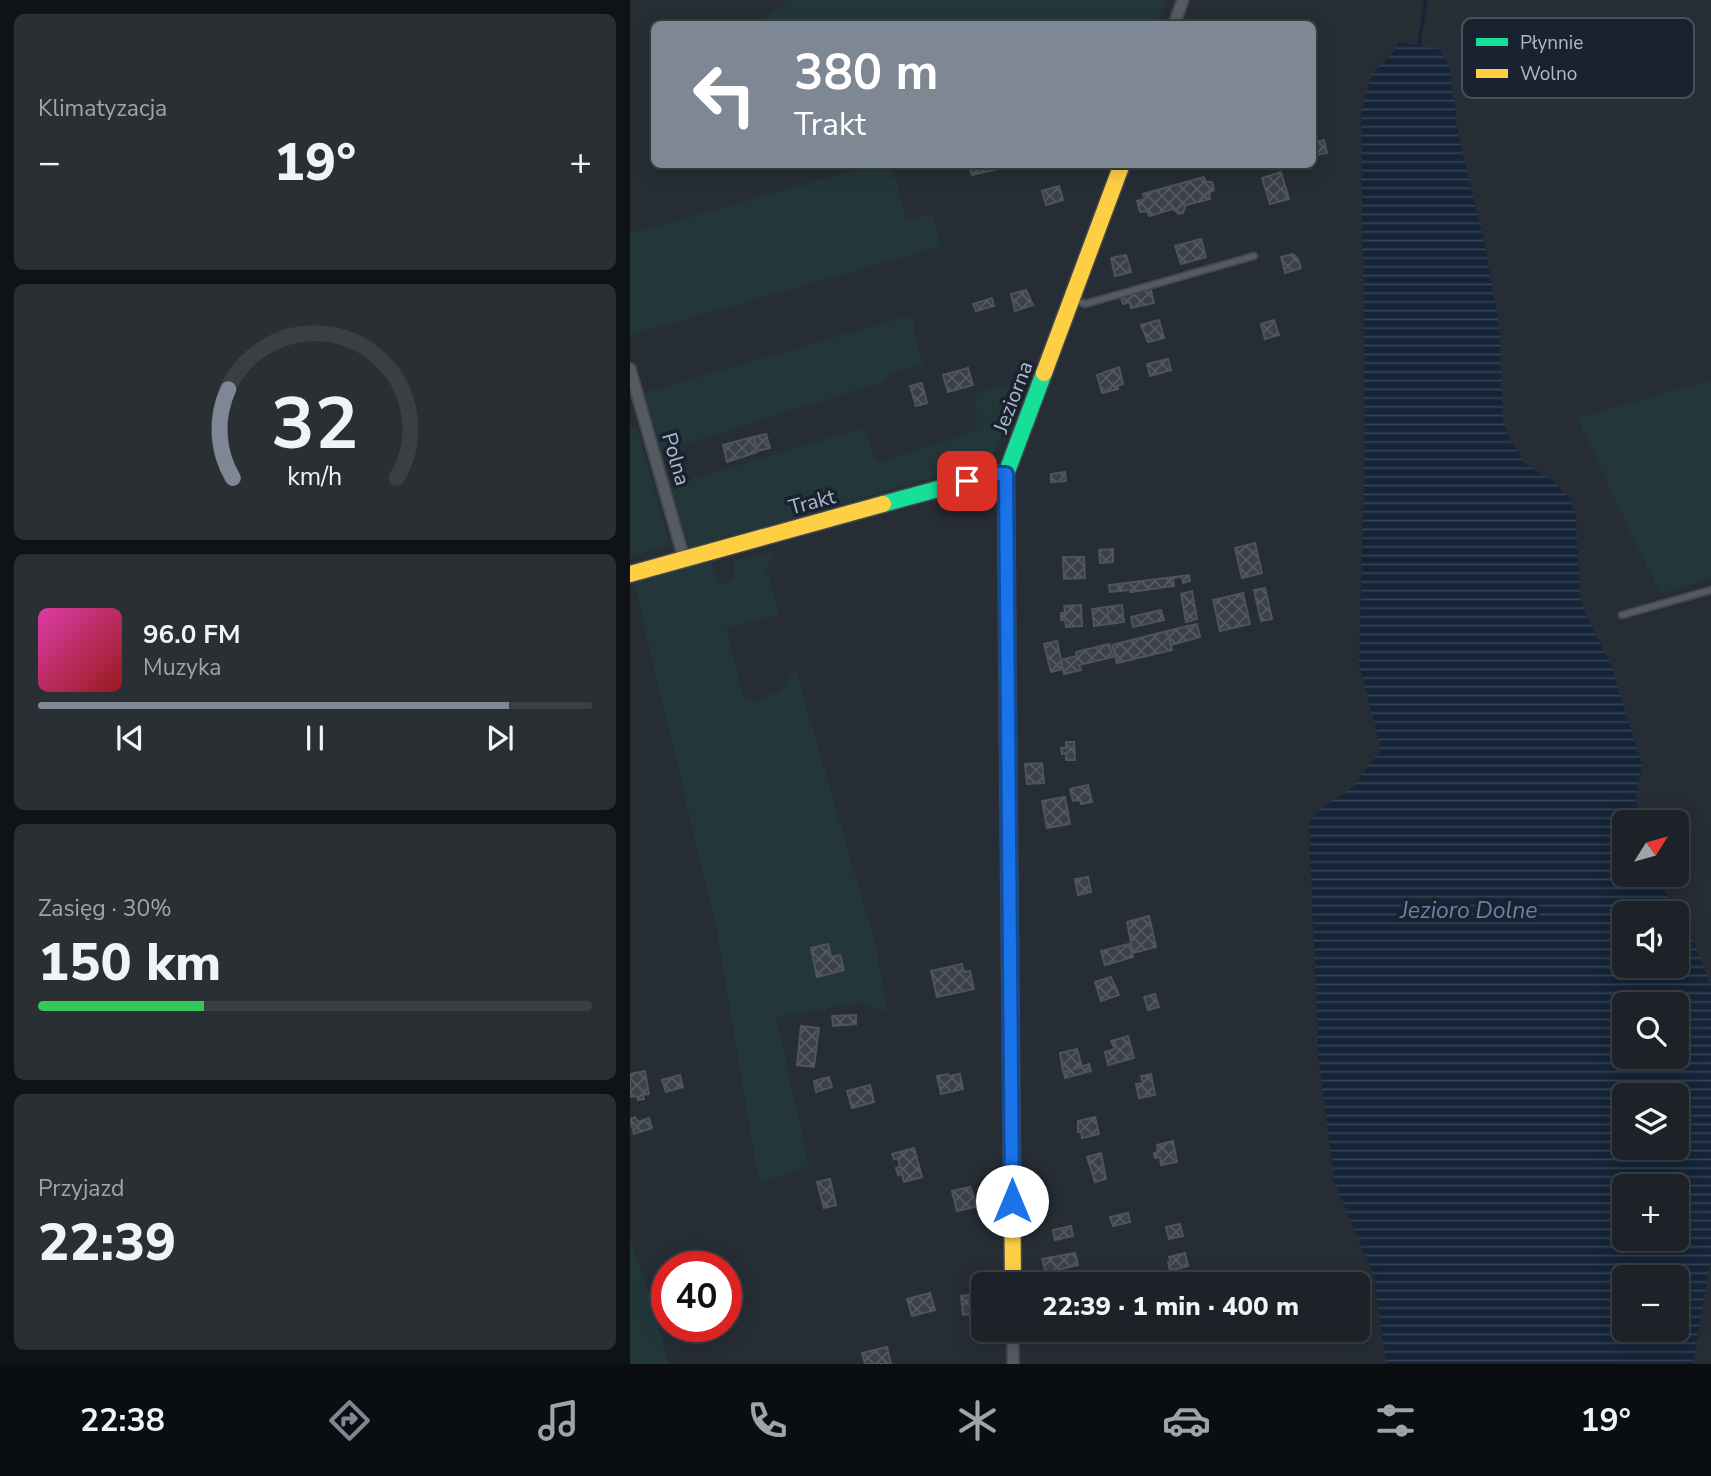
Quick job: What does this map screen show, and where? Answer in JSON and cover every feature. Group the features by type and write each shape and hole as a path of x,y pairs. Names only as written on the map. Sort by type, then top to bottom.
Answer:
{"street":[{"path":"1175,21 1183,0"},
{"name":"Jeziorna","path":"1013,1272 1006,474 1121,168"},
{"name":"Polna","path":"630,369 684,559"},
{"name":"Trakt","path":"630,574 993,474 1006,474"},
{"path":"1013,1342 1013,1364"}],"lane":[{"path":"1072,299 1085,304 1254,256"},
{"path":"1622,615 1711,590"}],"green space":[{"path":"789,0 1167,0 1157,21 764,19"},
{"path":"862,168 892,168 906,219 934,215 940,247 630,335 630,234"},
{"path":"911,315 923,364 888,373 886,381 662,451 644,393"},
{"path":"1711,380 1711,578 1660,594 1577,418"},
{"path":"1019,381 990,461 689,548 671,485 864,428 877,463 977,430 976,394"},
{"path":"637,427 670,545 630,557 630,429"},
{"path":"775,551 766,568 779,614 726,629 743,698 754,702 780,691 795,668 875,943 888,1012 860,1003 776,1017 809,1166 763,1183 757,1172 717,931 634,583 710,561 721,585 733,580 734,560"},
{"path":"630,1239 651,1299 651,1342 663,1342 669,1364 630,1364"}],"water":[{"name":"Jezioro Dolne","path":"1400,42 1439,49 1450,67 1458,135 1484,240 1500,330 1503,420 1511,442 1525,463 1553,481 1570,499 1576,519 1580,597 1590,624 1611,665 1642,765 1636,796 1638,810 1612,810 1612,887 1663,887 1671,901 1612,901 1612,978 1689,978 1689,934 1711,987 1711,1258 1693,1364 1386,1364 1374,1276 1335,1184 1319,1062 1309,824 1319,810 1354,786 1381,749 1359,663 1365,443 1361,111 1372,74"}],"building":[{"path":"1324,140 1327,153 1316,155 1316,142"},
{"path":"970,168 997,169 972,175"},
{"path":"1281,172 1289,199 1270,204 1262,178"},
{"path":"1204,177 1206,182 1212,182 1214,190 1209,193 1210,199 1186,205 1183,213 1179,214 1173,209 1149,216 1147,211 1140,212 1137,201 1145,199 1143,194"},
{"path":"1059,186 1063,200 1046,205 1042,191"},
{"path":"1201,239 1206,257 1181,264 1175,246"},
{"path":"1293,254 1301,268 1285,273 1281,257"},
{"path":"1126,255 1131,272 1115,276 1111,258"},
{"path":"1150,287 1154,303 1131,308 1130,302 1123,304 1120,295"},
{"path":"1026,290 1033,305 1015,311 1011,294"},
{"path":"992,298 994,306 976,311 973,304"},
{"path":"1159,320 1164,338 1148,342 1141,325"},
{"path":"1274,320 1279,335 1265,339 1261,324"},
{"path":"1168,359 1171,370 1150,376 1147,364"},
{"path":"1119,367 1123,384 1117,386 1118,389 1102,393 1097,375"},
{"path":"968,368 973,385 948,392 943,375"},
{"path":"922,383 927,403 916,406 910,386"},
{"path":"766,434 770,448 757,451 754,437"},
{"path":"753,437 757,452 727,462 723,445"},
{"path":"1065,472 1066,481 1051,482 1051,474"},
{"path":"1255,543 1262,573 1242,578 1235,548"},
{"path":"1113,549 1113,562 1100,563 1099,550"},
{"path":"1063,557 1084,557 1085,578 1064,579"},
{"path":"1189,575 1190,581 1183,583 1182,577 1173,578 1174,586 1110,592 1109,585"},
{"path":"1265,588 1272,619 1261,621 1254,590"},
{"path":"1192,591 1197,619 1186,622 1181,594"},
{"path":"1243,593 1250,624 1220,631 1213,600"},
{"path":"1081,605 1082,626 1066,627 1065,620 1061,620 1061,613 1065,613 1064,606"},
{"path":"1122,605 1124,622 1109,624 1107,607"},
{"path":"1107,607 1109,624 1094,626 1092,609"},
{"path":"1161,610 1164,620 1133,627 1131,617"},
{"path":"1197,624 1200,637 1171,645 1167,631"},
{"path":"1167,631 1172,650 1117,663 1112,645"},
{"path":"1057,641 1063,669 1051,672 1044,644"},
{"path":"1109,644 1113,657 1079,665 1081,670 1064,674 1061,660 1077,656 1076,652"},
{"path":"1066,742 1074,742 1075,760 1066,760 1066,753 1062,754 1061,748 1066,748"},
{"path":"1042,763 1044,783 1027,784 1025,764"},
{"path":"1088,785 1092,802 1081,804 1080,800 1073,801 1070,789"},
{"path":"1065,797 1070,824 1047,828 1042,801"},
{"path":"1088,877 1091,892 1078,895 1075,879"},
{"path":"1149,916 1156,947 1133,953 1127,922"},
{"path":"828,944 831,957 840,955 844,970 817,977 811,948"},
{"path":"1129,944 1133,957 1105,965 1101,951"},
{"path":"962,964 964,972 970,971 974,989 937,997 931,971"},
{"path":"1111,977 1119,995 1101,1001 1095,982"},
{"path":"1155,994 1159,1007 1148,1010 1144,997"},
{"path":"856,1015 856,1024 833,1026 832,1016"},
{"path":"801,1026 819,1028 814,1067 797,1065"},
{"path":"1128,1036 1134,1058 1108,1065 1105,1052 1115,1049 1111,1041"},
{"path":"1077,1049 1082,1067 1063,1072 1060,1053"},
{"path":"1089,1064 1091,1071 1065,1078 1064,1072"},
{"path":"645,1071 649,1094 638,1100 637,1096 630,1097 630,1074"},
{"path":"960,1074 963,1089 941,1094 937,1076"},
{"path":"1151,1074 1155,1095 1139,1098 1136,1084 1143,1083 1141,1076"},
{"path":"680,1075 683,1087 666,1092 662,1080"},
{"path":"829,1077 832,1087 816,1092 814,1081"},
{"path":"870,1085 874,1102 852,1108 847,1091"},
{"path":"635,1117 638,1122 649,1118 652,1128 634,1134 630,1119"},
{"path":"1095,1117 1099,1134 1082,1138 1081,1131 1078,1132 1078,1121"},
{"path":"1173,1141 1177,1162 1161,1165 1160,1157 1155,1158 1154,1153 1158,1152 1157,1145"},
{"path":"914,1148 922,1177 904,1182 902,1174 898,1175 896,1168 900,1167 898,1158 894,1159 892,1154"},
{"path":"1101,1153 1106,1179 1095,1182 1087,1157"},
{"path":"830,1179 836,1205 824,1208 817,1182"},
{"path":"970,1187 975,1207 957,1211 952,1191"},
{"path":"1128,1213 1130,1222 1113,1226 1110,1217"},
{"path":"1180,1224 1183,1236 1169,1239 1166,1227"},
{"path":"1071,1226 1073,1236 1055,1240 1053,1230"},
{"path":"1075,1253 1078,1265 1061,1269 1062,1272 1046,1272 1042,1259"},
{"path":"1185,1253 1188,1266 1170,1271 1169,1257"},
{"path":"930,1293 935,1310 912,1316 907,1299"},
{"path":"971,1295 971,1314 963,1315 961,1296"},
{"path":"887,1347 891,1364 865,1364 862,1353"}],"waterway":[{"path":"1419,44 1426,0"}],"traffic: fast":[{"path":"1008,739 1006,474 1044,373"},
{"path":"883,504 993,474 1006,474"}],"traffic: slow":[{"path":"1044,373 1121,168"},
{"path":"630,574 883,504"},
{"path":"1008,739 1013,1272"}],"route":[{"path":"967,481 993,474 1006,474 1012,1201"}]}
